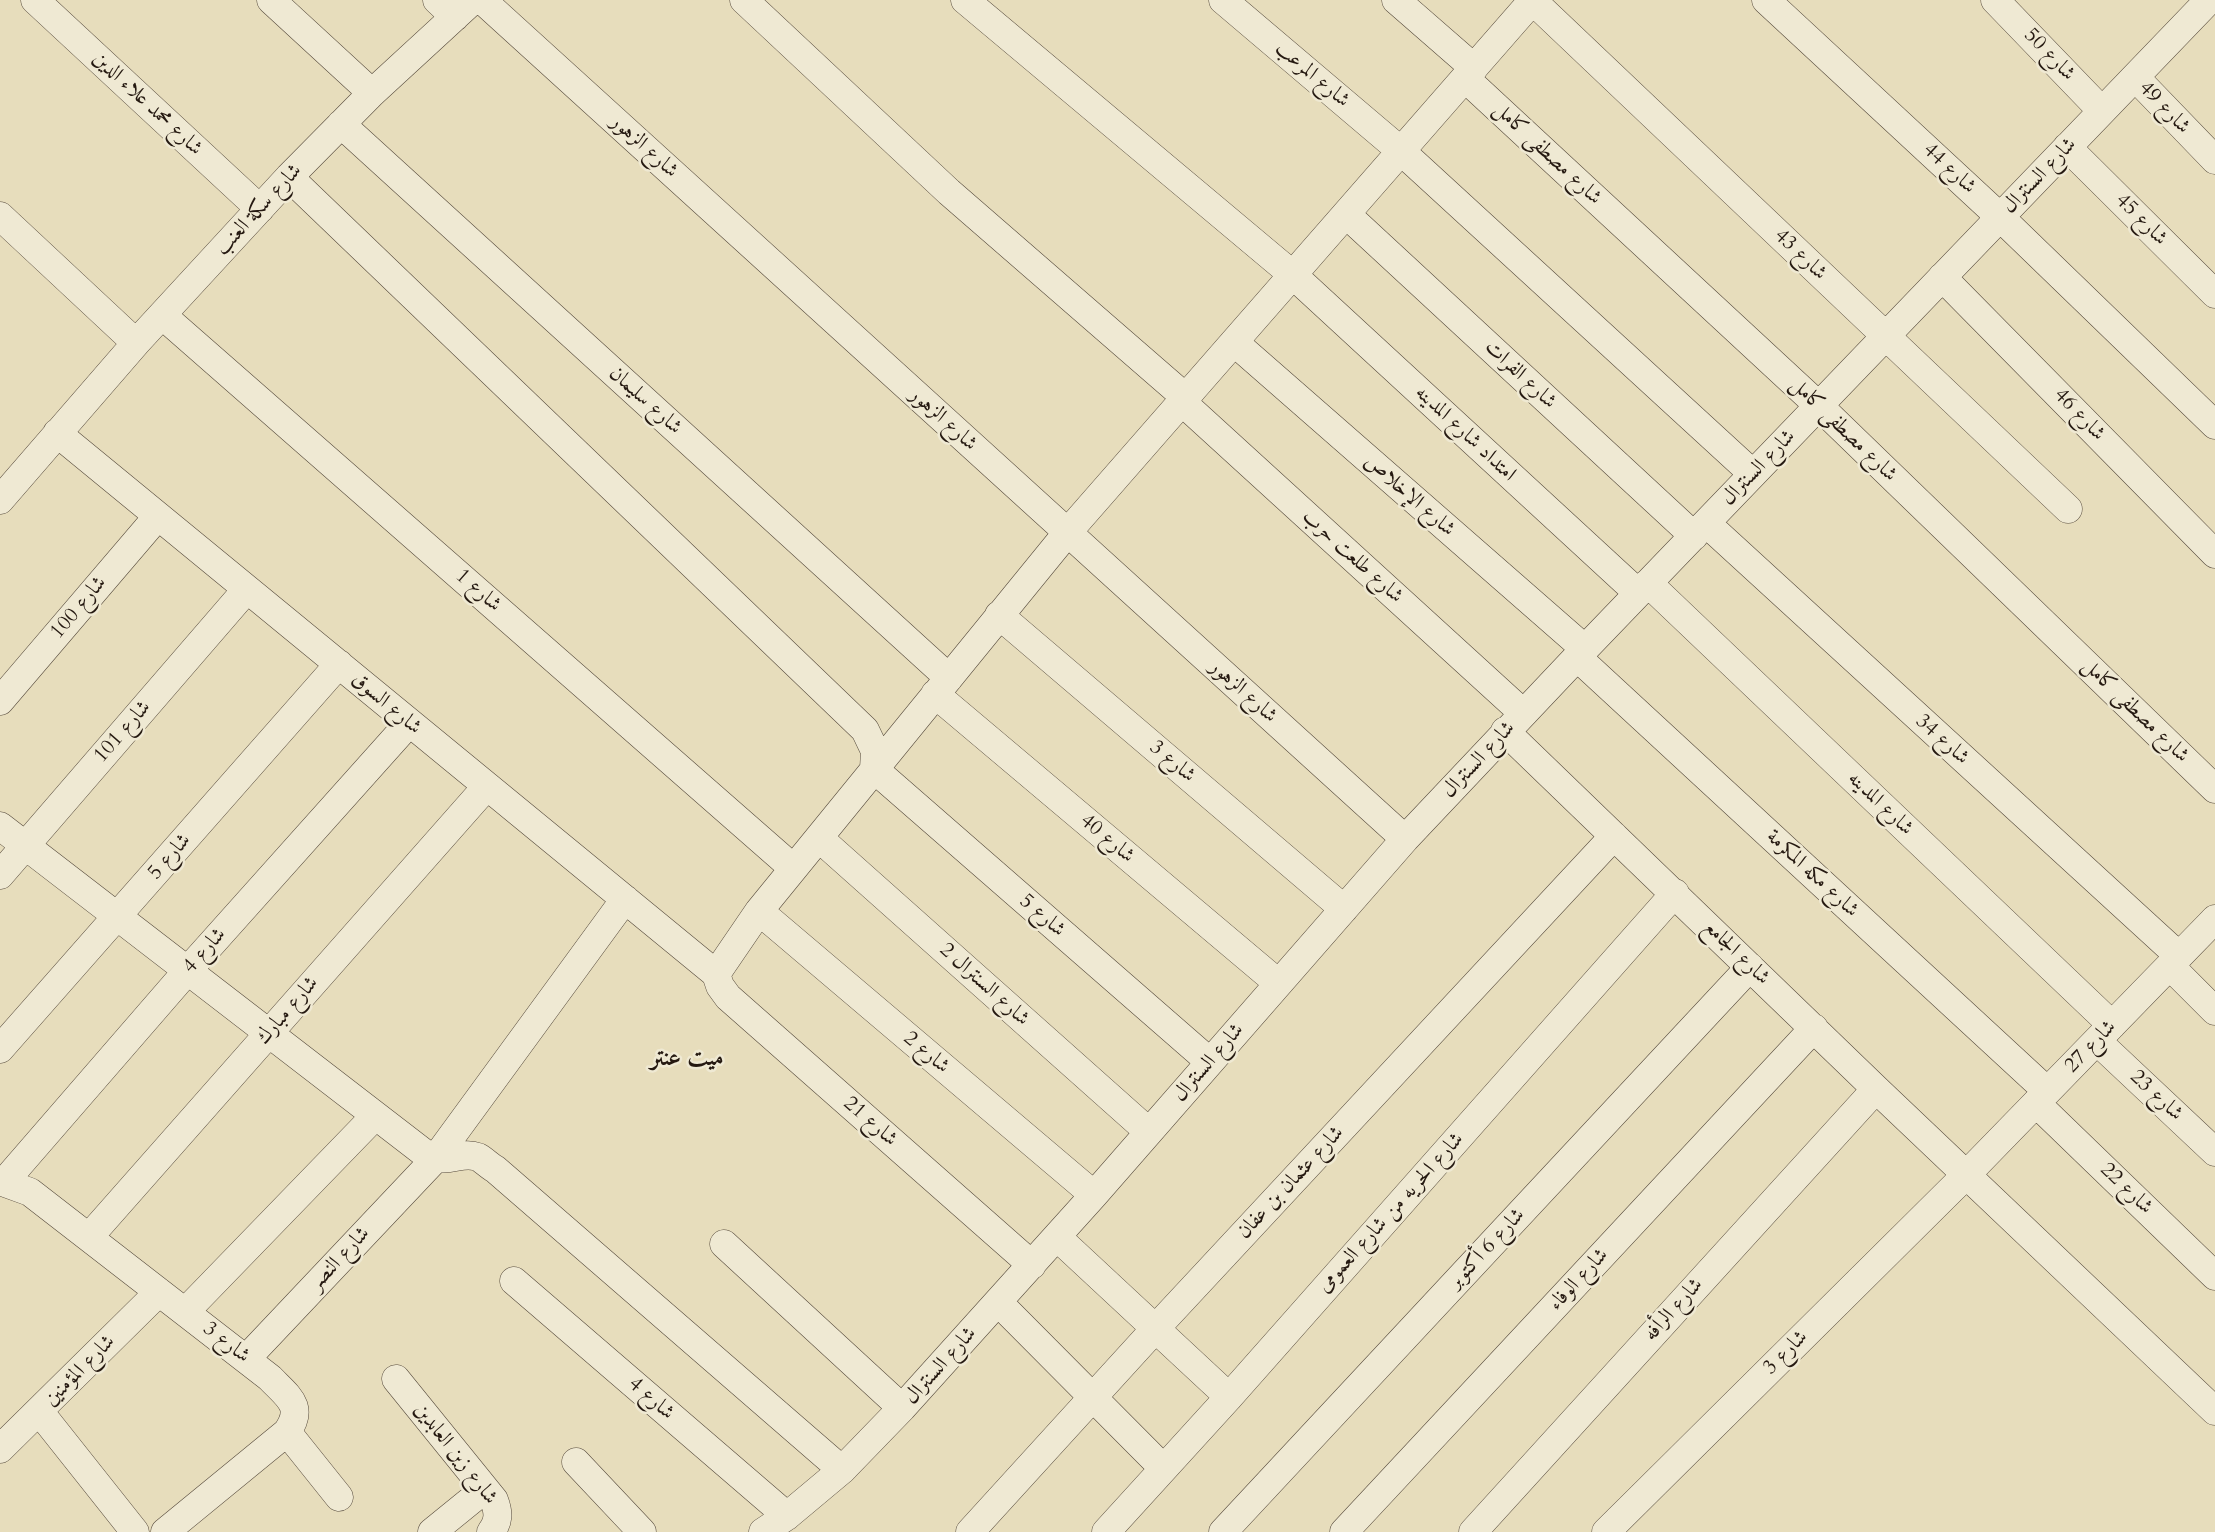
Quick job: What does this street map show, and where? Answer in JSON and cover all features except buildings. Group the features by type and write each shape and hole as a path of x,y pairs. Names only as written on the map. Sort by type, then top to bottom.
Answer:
{"street":[{"name":"شارع محمد علاء الدين","path":"35,0 260,209"},
{"path":"271,0 372,93"},
{"name":"شارع الزهور","path":"482,0 1405,839"},
{"name":"شارع طلعت حرب","path":"744,0 949,192 1183,399 1514,722"},
{"name":"امتداد شارع المدينه","path":"965,0 1292,274 1643,588"},
{"name":"شارع المرعب","path":"1223,0 1401,151 1753,474"},
{"name":"شارع مصطفى كامل","path":"1396,0 1469,73 1819,406 2215,789"},
{"path":"716,974 759,911 793,868 1067,533 1533,0"},
{"name":"شارع 43","path":"1533,0 2068,509"},
{"name":"شارع 44","path":"1766,0 2000,217 2215,425"},
{"name":"شارع 50","path":"1995,0 2102,111"},
{"name":"شارع السنترال","path":"763,1532 787,1516 842,1470 902,1408 1057,1237 1405,839 1514,722 2209,0"},
{"name":"شارع سكة العنب","path":"0,500 136,343 289,177 455,6"},
{"name":"شارع 49","path":"2135,77 2215,160"},
{"name":"شارع سليمان","path":"341,124 942,686"},
{"name":"شارع 45","path":"2068,147 2215,294"},
{"path":"289,177 865,730 875,751 874,770"},
{"name":"شارع الفرات","path":"1346,214 1700,530"},
{"path":"0,216 136,343"},
{"name":"شارع 46","path":"1942,277 2215,554"},
{"name":"شارع 1","path":"162,315 793,868"},
{"name":"شارع الإخلاص","path":"1234,342 1581,653"},
{"name":"شارع السوق","path":"57,433 716,974"},
{"name":"شارع 100","path":"0,701 158,516"},
{"name":"شارع 34","path":"1700,530 2175,961 2215,1011"},
{"name":"شارع المدينه","path":"1643,588 2104,1033"},
{"name":"شارع 101","path":"0,874 247,589"},
{"name":"شارع 3","path":"1000,616 1344,909"},
{"name":"شارع مكه المكرمة","path":"1581,653 2042,1097"},
{"name":"شارع 5","path":"0,1049 339,664"},
{"name":"شارع 40","path":"942,686 1278,983"},
{"name":"شارع الجامع","path":"1514,722 1614,836 1876,1089 2215,1411"},
{"name":"شارع 4","path":"2,1181 409,723"},
{"name":"شارع 5","path":"874,770 1210,1062"},
{"name":"شارع مبارك","path":"89,1237 487,786"},
{"path":"0,826 375,1116 435,1159 455,1158 466,1155 478,1157 494,1169 842,1470"},
{"name":"شارع عثمان بن عفان","path":"970,1532 1155,1328 1614,836"},
{"name":"شارع السنترال 2","path":"819,838 1149,1132"},
{"name":"شارع الحريه من شارع العمومى","path":"1106,1532 1229,1397 1674,894"},
{"name":"شارع النصر","path":"246,1359 435,1159 625,899"},
{"name":"شارع 2","path":"759,911 1094,1195"},
{"name":"شارع 27","path":"1967,1174 2215,919"},
{"name":"شارع 6 أكتوبر","path":"1223,1532 1750,967"},
{"name":"شارع 21","path":"716,974 720,986 728,997 1032,1265"},
{"name":"شارع الوفاء","path":"1344,1532 1814,1028"},
{"name":"شارع 23","path":"2104,1033 2215,1152"},
{"name":"شارع الرأفه","path":"1473,1532 1876,1089"},
{"name":"شارع 22","path":"2042,1097 2215,1276"},
{"path":"185,1312 375,1116"},
{"name":"شارع 3","path":"1606,1532 1967,1174"},
{"name":"شارع 3","path":"2,1181 30,1192 270,1378 287,1396 295,1409 296,1420 287,1432"},
{"path":"1057,1237 1229,1397"},
{"path":"724,1244 902,1408"},
{"name":"شارع 4","path":"514,1281 787,1516"},
{"name":"شارع المؤمنين","path":"2,1443 39,1411 159,1292"},
{"path":"998,1302 1163,1468"},
{"name":"شارع زين العابدين","path":"396,1380 494,1500 498,1512 496,1525 491,1532"},
{"path":"39,1411 135,1532"},
{"path":"165,1532 287,1432 339,1497"},
{"path":"576,1462 642,1532"},
{"path":"432,1532 485,1489"}],"district":[{"name":"ميت عنتر","path":"687,1059"}]}
